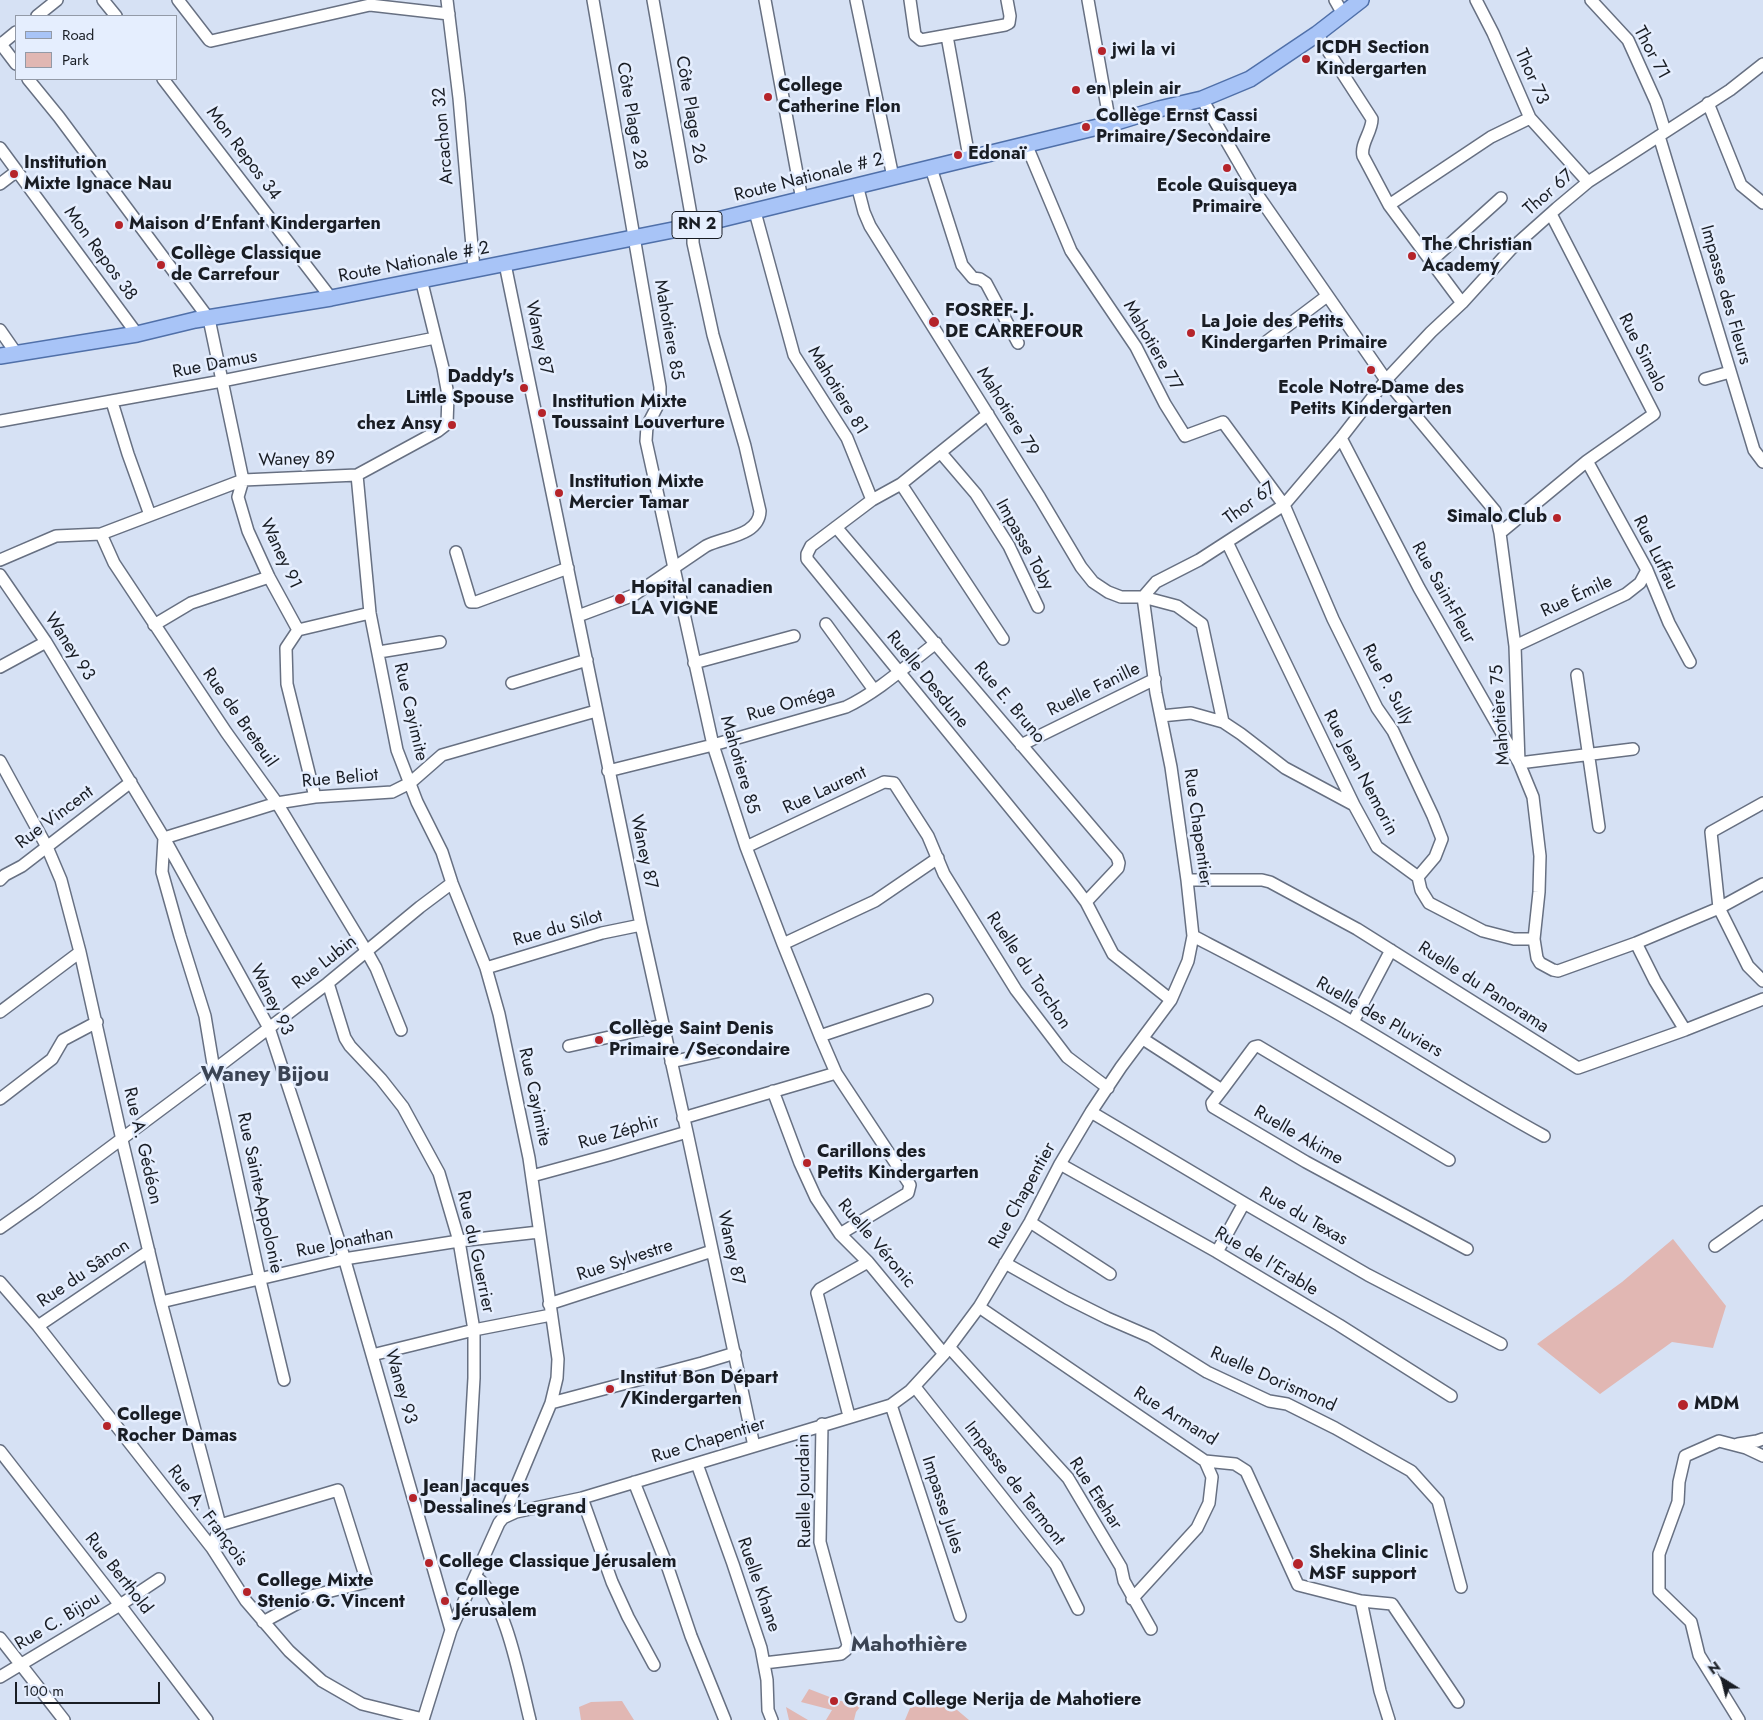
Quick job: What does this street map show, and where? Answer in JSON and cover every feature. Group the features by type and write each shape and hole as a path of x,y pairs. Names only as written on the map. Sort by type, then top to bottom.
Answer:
{"main road":[{"name":"Route Nationale # 2","path":"0,356 137,334 196,320 331,298 693,226 1110,124 1159,109 1202,99 1250,79 1317,34 1361,0"}],"street":[{"path":"37,15 57,0"},
{"path":"103,0 115,15"},
{"path":"178,0 211,41 370,5 449,14"},
{"name":"Arcachon 32","path":"447,0 459,98 474,269"},
{"name":"Côte Plage 28","path":"594,0 634,238"},
{"name":"Côte Plage 26","path":"653,0 693,226 693,243 713,335 745,446 760,517 752,528 716,541 694,553 675,568"},
{"path":"765,0 802,200"},
{"path":"856,0 893,177"},
{"path":"910,0 915,35 921,40 1005,25 1009,23 1010,19 1007,0"},
{"path":"1088,0 1110,124"},
{"path":"1335,0 1343,14"},
{"name":"Thor 73","path":"1476,0 1493,33 1530,118 1588,182"},
{"name":"Thor 71","path":"1591,0 1628,40 1656,102 1662,134"},
{"path":"15,33 0,44 15,63"},
{"path":"1317,34 1372,119 1372,126 1362,151 1388,204 1462,303"},
{"path":"947,36 969,157"},
{"name":"Thor 67","path":"1143,597 1156,582 1199,560 1284,505 1341,438 1386,380 1431,332 1462,303 1512,249 1588,182 1730,90 1763,64"},
{"path":"29,80 59,117 209,319"},
{"name":"Mon Repos 34","path":"165,80 331,298"},
{"name":"Mahotière 75","path":"1202,99 1257,194 1386,380 1496,511 1515,646 1519,763 1533,798 1540,856 1539,892 1534,938 1537,958 1540,963 1558,971 1636,943 1719,908 1763,884"},
{"path":"1708,103 1741,185 1763,203"},
{"path":"1388,204 1491,137 1530,118"},
{"name":"Impasse des Fleurs","path":"1662,134 1754,450 1763,462"},
{"name":"Mahotiere 77","path":"1026,144 1071,251 1136,347 1165,404 1185,436 1223,422 1284,505"},
{"name":"Mon Repos 38","path":"0,148 137,334"},
{"path":"931,168 962,265 973,278 980,279 986,283 1018,343"},
{"path":"0,184 17,171"},
{"name":"Mahotiere 79","path":"857,185 870,226 1093,582 1108,592 1121,597 1143,597 1177,606 1202,624 1223,722"},
{"path":"1430,262 1501,198"},
{"name":"Mahotiere 81","path":"755,212 794,355 847,438 872,500"},
{"name":"Rue Simalo","path":"1500,533 1587,461 1654,414 1551,214"},
{"name":"Mahotiere 85","path":"634,238 661,394 647,426 646,441 713,745 746,846 783,944 836,1072 910,1185 908,1193 840,1234"},
{"name":"Waney 87","path":"505,264 587,660 608,771 754,1446"},
{"name":"Waney 89","path":"0,560 56,536 101,534 242,480 358,475 438,431 447,424 448,395 421,279"},
{"path":"1266,342 1327,296"},
{"name":"Waney 91","path":"209,319 242,480 238,497 248,531 298,630"},
{"path":"0,330 16,352"},
{"name":"Rue Damus","path":"0,421 222,382 436,338"},
{"path":"1705,379 1730,372"},
{"path":"112,402 150,515"},
{"name":"Ruelle Desdune","path":"988,414 901,484 872,500 811,546 807,559 1086,902 1113,954 1171,1000"},
{"name":"Rue Saint-Fleur","path":"1341,438 1419,588 1519,763"},
{"name":"Impasse Toby","path":"940,453 976,494 1009,546 1038,607"},
{"name":"Rue Luffau","path":"1587,461 1647,570 1668,623 1690,662"},
{"name":"Rue Cayimite","path":"358,475 370,613 398,750 417,802 442,852 452,883 486,968 499,1014 532,1176 558,1359 557,1378 551,1403 503,1518 499,1523 452,1630 423,1719"},
{"path":"901,484 1003,639"},
{"name":"Rue P. Sully","path":"1284,505 1333,619 1377,708 1393,731 1442,839 1435,857 1418,877"},
{"name":"Rue E. Bruno","path":"836,527 1117,857 1118,868 1086,902"},
{"name":"Rue de Breteuil","path":"101,534 114,563 154,625 226,732 277,803 376,968 401,1030"},
{"name":"Rue Jean Nemorin","path":"1226,542 1376,847 1418,877"},
{"path":"456,552 471,602 476,602 568,568"},
{"path":"578,616 634,595 675,568"},
{"name":"Rue Émile","path":"1515,646 1626,594 1640,583 1647,570"},
{"name":"Waney 93","path":"0,575 46,642 131,782 269,1028 344,1259 452,1630"},
{"path":"154,625 191,603 270,577"},
{"name":"Rue Chapentier","path":"503,1518 516,1512 582,1498 822,1424 891,1405 915,1386 946,1351 979,1307 1030,1222 1060,1164 1092,1112 1121,1067 1171,1000 1188,961 1193,936 1187,880 1171,767 1154,679 1143,597"},
{"path":"314,797 287,684 286,648 298,630 370,613"},
{"path":"826,624 874,690"},
{"path":"694,662 794,636"},
{"path":"0,667 46,642"},
{"path":"379,652 440,642"},
{"name":"Rue Oméga","path":"608,771 713,745 846,707 859,701 936,643"},
{"path":"512,683 587,660"},
{"path":"1577,675 1599,826"},
{"name":"Ruelle Fanille","path":"1021,745 1154,679"},
{"name":"Rue Beliot","path":"164,838 277,803 314,797 392,792 410,783 442,755 596,711"},
{"path":"1161,716 1191,713 1223,722 1285,768 1354,805"},
{"path":"1519,763 1633,748"},
{"name":"Rue A. Gédéon","path":"0,761 47,847 60,880 97,1022 122,1140 161,1302 220,1525"},
{"name":"Rue Laurent","path":"746,846 889,781 894,783 928,836 938,858"},
{"name":"Rue Vincent","path":"2,874 22,866 131,782"},
{"path":"1763,803 1711,832 1719,908 1748,966 1763,981"},
{"name":"Rue Sainte-Appolonie","path":"164,838 162,872 205,1016 214,1070 284,1380"},
{"path":"783,944 875,901 938,858"},
{"name":"Ruelle du Torchon","path":"938,858 944,874 1016,990 1067,1057 1108,1088"},
{"path":"1418,877 1421,890 1429,903 1483,931 1514,939 1534,938"},
{"name":"Ruelle du Panorama","path":"1187,880 1262,880 1270,882 1357,929 1578,1068 1685,1030 1763,999"},
{"name":"Rue Lubin","path":"0,1228 122,1140 328,983 452,883"},
{"name":"Rue du Silot","path":"486,968 602,933 641,925"},
{"name":"Ruelle des Pluviers","path":"1193,936 1260,970 1353,1022 1512,1119 1544,1136"},
{"path":"1636,943 1655,981 1685,1030"},
{"path":"1353,1022 1391,950"},
{"path":"0,1012 80,952"},
{"name":"Rue du Guerrier","path":"328,983 345,1038 403,1107 440,1173 459,1241 474,1330 474,1378 467,1501"},
{"path":"820,1036 926,1000"},
{"path":"0,1099 52,1059 63,1040 97,1022"},
{"path":"569,1046 663,1025"},
{"path":"1143,1039 1222,1090 1254,1047 1258,1046 1449,1160"},
{"path":"671,1062 720,1051"},
{"path":"684,1118 836,1072"},
{"name":"Ruelle Akime","path":"1222,1090 1212,1103 1213,1107 1306,1162 1467,1248"},
{"name":"Ruelle Véronic","path":"774,1091 800,1163 816,1198 840,1234 868,1262 946,1351"},
{"name":"Rue du Texas","path":"1092,1112 1368,1275 1501,1344"},
{"name":"Rue Zéphir","path":"532,1176 687,1132"},
{"name":"Rue de l'Erable","path":"1060,1164 1217,1252 1339,1325 1451,1396"},
{"path":"1217,1252 1244,1203"},
{"path":"1715,1246 1763,1212"},
{"path":"1030,1222 1110,1274"},
{"name":"Rue Jonathan","path":"161,1302 344,1259 459,1241 539,1232"},
{"name":"Rue du Sânon","path":"38,1326 149,1251"},
{"name":"Rue Sylvestre","path":"372,1355 550,1309 712,1251"},
{"path":"850,1416 817,1293 820,1289 868,1262"},
{"name":"Ruelle Dorismond","path":"1005,1263 1067,1298 1151,1337 1207,1372 1269,1401 1286,1404 1336,1428 1411,1471 1438,1501 1461,1586"},
{"name":"Rue A. François","path":"0,1282 38,1326 212,1548 246,1600 288,1651 322,1681 362,1704 423,1719"},
{"name":"Rue Armand","path":"979,1307 1205,1461 1235,1464 1246,1471 1298,1585 1361,1601"},
{"name":"Rue Etehar","path":"946,1351 1068,1478 1121,1567 1124,1581 1132,1599 1151,1629"},
{"path":"551,1403 735,1353"},
{"name":"Impasse de Termont","path":"915,1386 1056,1565 1078,1609"},
{"name":"Impasse Jules","path":"891,1405 960,1616"},
{"name":"Ruelle Jourdain","path":"764,1663 841,1654 848,1644 820,1542 822,1424"},
{"path":"1732,1444 1757,1442 1763,1438"},
{"path":"1739,1720 1699,1655 1691,1622 1659,1592 1659,1554 1678,1502 1679,1482 1685,1456 1720,1441 1746,1448 1763,1456"},
{"name":"Rue Berthold","path":"0,1451 207,1720"},
{"path":"1132,1599 1197,1528 1209,1503 1212,1477 1205,1461"},
{"name":"Ruelle Khane","path":"697,1464 761,1648 767,1680 768,1710 772,1720"},
{"path":"634,1482 691,1636 725,1720"},
{"path":"212,1548 220,1525 338,1490 367,1582 311,1596 263,1622"},
{"path":"582,1498 612,1582 628,1617 654,1665"},
{"path":"476,1577 483,1581 493,1596 523,1683 530,1720"},
{"name":"Rue C. Bijou","path":"0,1677 120,1605 159,1579"},
{"path":"1389,1720 1380,1691 1361,1601 1392,1604 1458,1702"},
{"path":"0,1638 64,1720"}],"green space":[{"path":"1673,1239 1726,1306 1713,1348 1672,1342 1600,1394 1537,1344 1622,1282"},
{"path":"809,1689 840,1701 864,1702 856,1712 854,1720 826,1720 832,1710 801,1702"},
{"path":"944,1699 969,1720 905,1720 910,1708"},
{"path":"622,1701 634,1720 581,1720 579,1707 591,1702"},
{"path":"786,1707 808,1720 789,1720"}],"place":[{"name":"jwi la vi","path":"1102,51"},
{"name":"ICDH Section Kindergarten","path":"1306,59"},
{"name":"en plein air","path":"1076,90"},
{"name":"College Catherine Flon","path":"768,97"},
{"name":"Collège Ernst Cassi Primaire/Secondaire","path":"1086,127"},
{"name":"Edonaï","path":"958,155"},
{"name":"Ecole Quisqueya Primaire","path":"1227,168"},
{"name":"Institution Mixte Ignace Nau","path":"14,174"},
{"name":"Maison d’Enfant Kindergarten","path":"119,225"},
{"name":"The Christian Academy","path":"1412,256"},
{"name":"Collège Classique de Carrefour","path":"161,265"},
{"name":"FOSREF- J. DE CARREFOUR","path":"934,322"},
{"name":"La Joie des Petits Kindergarten Primaire","path":"1191,333"},
{"name":"Ecole Notre-Dame des Petits Kindergarten","path":"1371,370"},
{"name":"Daddy's Little Spouse","path":"524,388"},
{"name":"Institution Mixte Toussaint Louverture","path":"542,413"},
{"name":"chez Ansy","path":"452,425"},
{"name":"Institution Mixte Mercier Tamar","path":"559,493"},
{"name":"Simalo Club","path":"1557,518"},
{"name":"Hopital canadien LA VIGNE","path":"620,599"},
{"name":"Collège Saint Denis Primaire /Secondaire","path":"599,1040"},
{"name":"Carillons des Petits Kindergarten","path":"807,1163"},
{"name":"Institut Bon Départ /Kindergarten","path":"610,1389"},
{"name":"MDM","path":"1683,1405"},
{"name":"College Rocher Damas","path":"107,1426"},
{"name":"Jean Jacques Dessalines Legrand","path":"413,1498"},
{"name":"College Classique Jérusalem","path":"429,1563"},
{"name":"Shekina Clinic MSF support","path":"1298,1564"},
{"name":"College Mixte Stenio G. Vincent","path":"247,1592"},
{"name":"College Jérusalem","path":"445,1601"},
{"name":"Grand College Nerija de Mahotiere","path":"834,1701"}],"district":[{"name":"Waney Bijou","path":"265,1076"},
{"name":"Mahothière","path":"909,1646"}]}
